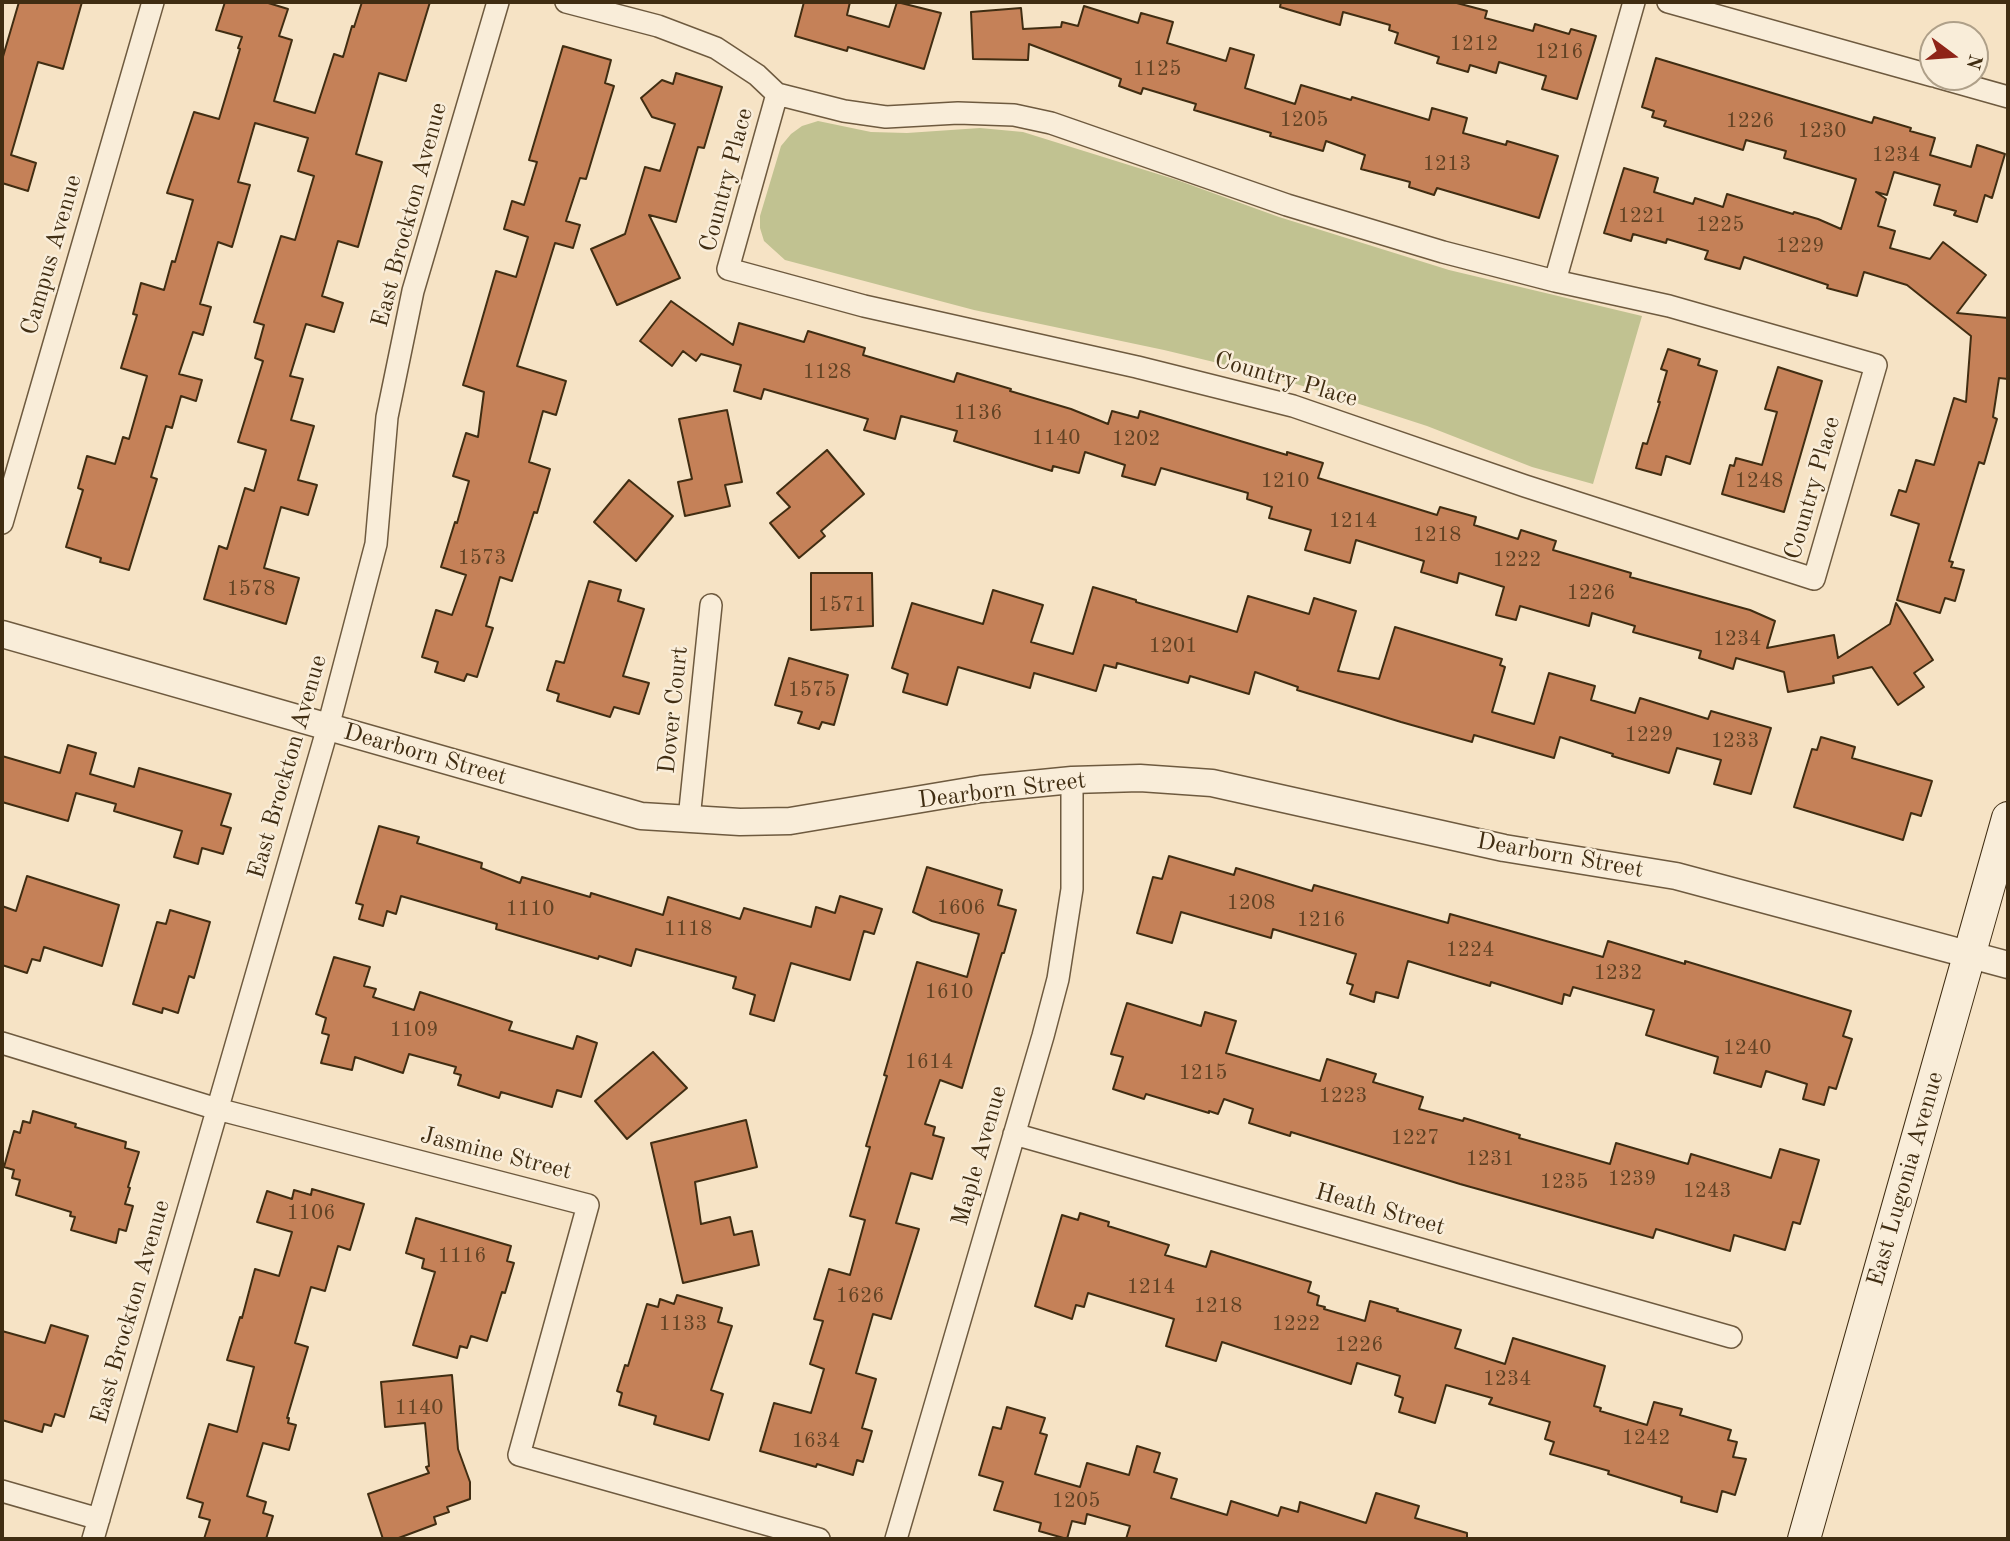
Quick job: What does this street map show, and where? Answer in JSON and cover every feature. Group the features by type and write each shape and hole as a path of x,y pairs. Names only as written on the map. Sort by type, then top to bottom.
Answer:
{"main road":[{"name":"East Lugonia Avenue","path":"1804,1539 2008,818"}],"street":[{"name":"Campus Avenue","path":"2,523 153,2"},
{"name":"East Brockton Avenue","path":"96,1529 328,727 376,544 387,417 412,291 498,2"},
{"name":"Country Place","path":"566,2 658,26 716,48 757,75 778,94 844,111 886,117 958,113 1014,115 1051,122 1287,205 1443,253 1669,306 1877,365 1814,579 1525,486 1293,406 1137,367 864,306 728,268 778,94"},
{"path":"1555,281 1634,2"},
{"path":"1668,2 1919,72"},
{"path":"1987,91 2008,97"},
{"name":"Dover Court","path":"689,819 712,605"},
{"name":"Dearborn Street","path":"2,634 641,816 740,822 790,821 981,789 1072,780 1140,778 1212,783 1504,848 1676,876 2008,965"},
{"name":"Maple Avenue","path":"897,1539 1058,979 1072,889 1072,780"},
{"name":"Jasmine Street","path":"2,1043 217,1109 589,1205 519,1455 819,1539"},
{"name":"Heath Street","path":"1014,1134 1731,1337"},
{"path":"2,1491 96,1529"}],"green space":[{"path":"818,121 871,132 907,133 980,128 1023,132 1449,270 1642,316 1593,484 1532,467 1427,426 1243,369 974,310 785,260 764,241 760,216 781,146 802,126"}],"building":[{"path":"19,2 82,2 63,69 38,62 11,155 36,163 28,191 2,183 2,60"},
{"path":"225,2 265,2 288,9 279,36 292,40 274,101 315,113 334,54 343,57 362,2 430,2 406,81 379,73 356,154 382,162 358,247 338,241 322,296 343,303 334,332 306,324 290,376 303,379 291,420 314,426 298,480 317,485 308,515 281,507 264,568 299,578 286,624 204,599 219,546 227,549 245,488 254,491 266,450 238,442 263,361 255,358 264,325 254,322 281,236 295,240 314,176 298,171 308,138 255,123 238,182 250,185 232,247 218,242 200,304 211,307 203,335 193,332 179,374 202,380 196,401 181,396 172,428 166,426 151,477 157,479 129,570 100,562 101,558 66,547 83,490 78,488 87,456 115,464 123,437 129,439 147,376 121,368 137,315 133,314 141,283 164,290 193,200 167,193 194,112 219,119 240,49 238,48 242,37 216,30"},
{"path":"804,2 850,2 847,15 889,27 897,2 941,13 924,69 848,47 847,51 795,36"},
{"path":"1281,2 1453,2 1487,11 1485,18 1533,31 1535,24 1569,34 1571,29 1596,36 1577,99 1542,89 1546,76 1499,62 1496,73 1470,65 1468,72 1437,63 1439,57 1395,43 1398,33 1389,30 1390,25 1343,12 1340,25 1280,7"},
{"path":"1084,6 1138,23 1141,13 1173,22 1167,43 1226,61 1230,48 1254,55 1245,88 1295,104 1301,85 1429,120 1432,108 1467,118 1463,133 1506,145 1507,141 1558,156 1539,218 1437,188 1434,195 1409,187 1410,182 1361,169 1365,155 1326,141 1323,151 1194,110 1196,104 1143,88 1141,94 1119,86 1121,79 1029,44 1028,60 973,59 971,12 1021,8 1023,29 1061,27 1062,22 1078,26"},
{"path":"563,46 611,60 605,83 614,86 586,179 580,178 566,221 580,225 573,248 555,243 517,366 566,381 556,415 543,411 529,462 550,469 512,581 500,577 486,626 493,628 477,677 467,674 464,681 435,672 438,662 422,657 436,610 452,615 466,575 441,567 469,481 453,476 466,433 478,437 484,392 463,385 496,271 516,277 528,237 504,229 512,201 524,205 537,162 529,160"},
{"path":"1656,58 1872,123 1874,117 1911,128 1910,131 1935,138 1930,155 1971,167 1977,145 2005,154 1992,198 1985,195 1977,222 1954,215 1956,211 1934,205 1940,185 1894,172 1887,195 1876,192 1886,199 1878,226 1895,231 1890,248 1930,259 1943,242 1986,275 1957,313 2008,318 2008,379 1999,378 1993,417 1997,419 1984,464 1979,462 1949,561 1953,562 1951,567 1964,570 1955,601 1945,598 1940,613 1897,600 1919,524 1891,515 1899,490 1906,492 1916,460 1934,465 1954,398 1966,402 1971,336 1907,285 1864,272 1857,296 1827,288 1828,285 1744,257 1740,269 1705,259 1708,251 1667,239 1666,243 1633,234 1631,241 1604,233 1624,168 1658,178 1654,192 1693,204 1695,198 1723,207 1727,194 1818,219 1841,229 1856,179 1784,158 1786,151 1746,140 1743,150 1664,126 1666,121 1652,117 1654,111 1642,107"},
{"path":"676,73 722,87 704,148 698,147 676,222 649,215 680,278 617,305 591,249 625,234 645,167 660,171 675,124 652,117 641,98 662,80 673,84"},
{"path":"671,301 733,345 739,323 804,342 808,331 865,348 863,355 954,382 957,373 1071,409 1108,424 1112,411 1138,418 1140,411 1287,455 1287,452 1323,463 1318,478 1437,515 1440,507 1476,517 1474,525 1518,539 1521,530 1556,541 1553,550 1631,573 1630,577 1750,610 1775,621 1767,648 1834,635 1838,658 1890,624 1896,603 1933,660 1914,673 1924,687 1898,705 1872,667 1833,676 1834,683 1788,692 1784,672 1736,658 1733,669 1699,658 1701,651 1633,632 1635,626 1592,613 1589,626 1520,606 1516,620 1496,615 1504,587 1459,573 1457,583 1421,572 1424,561 1356,540 1350,563 1305,550 1311,530 1269,518 1272,507 1247,499 1248,493 1161,468 1155,485 1122,476 1125,465 1085,452 1079,473 1053,466 1052,471 954,441 957,431 901,416 895,439 864,430 868,419 764,389 761,399 734,391 741,365 701,354 696,361 683,351 672,366 640,341"},
{"path":"1668,349 1700,359 1698,365 1717,371 1690,464 1666,456 1661,475 1636,468 1643,443 1647,444 1660,402 1667,371 1661,369"},
{"path":"1778,367 1822,381 1784,512 1722,494 1730,465 1734,466 1736,458 1762,465 1777,412 1765,409"},
{"path":"727,410 742,482 725,485 730,506 685,516 678,482 692,479 679,419"},
{"path":"827,450 864,494 821,531 825,536 799,558 770,523 790,507 777,493"},
{"path":"629,480 673,516 636,561 594,522"},
{"path":"811,573 872,573 873,626 811,630"},
{"path":"589,581 621,590 618,601 644,609 623,676 649,683 639,714 614,707 610,717 557,701 559,694 547,690 556,661 564,663"},
{"path":"1093,587 1237,632 1248,596 1309,614 1314,598 1356,611 1338,671 1379,679 1395,627 1502,659 1500,665 1505,667 1492,712 1534,724 1549,673 1595,686 1591,700 1635,713 1640,698 1708,719 1711,711 1771,728 1751,794 1714,784 1721,760 1677,748 1669,773 1560,737 1554,758 1474,735 1472,742 1401,722 1297,690 1298,687 1255,672 1249,694 1190,676 1188,683 1117,663 1116,668 1104,665 1096,691 1034,673 1030,688 958,667 947,705 903,692 908,674 892,668 912,603 983,624 993,590 1043,605 1031,642 1073,654"},
{"path":"789,658 848,675 834,725 822,722 819,729 798,723 802,712 775,705"},
{"path":"1821,737 1855,747 1852,758 1932,781 1921,816 1911,813 1903,840 1794,807 1812,749 1817,750"},
{"path":"68,745 96,753 90,774 134,787 139,768 231,794 221,825 231,828 223,854 202,848 198,864 174,857 182,831 114,811 116,804 76,793 68,821 2,802 2,756 60,773"},
{"path":"379,826 419,837 417,843 482,863 481,868 520,883 522,877 590,897 591,893 663,915 668,897 740,919 744,908 811,927 816,907 835,913 840,896 882,909 874,934 864,931 850,980 791,963 774,1021 750,1014 755,995 733,988 736,977 636,949 631,966 599,956 598,959 496,929 497,924 401,896 396,914 387,911 383,926 359,919 363,905 356,903"},
{"path":"1169,856 1234,875 1236,868 1312,891 1314,885 1448,923 1450,914 1603,957 1608,941 1685,964 1685,961 1851,1011 1843,1036 1852,1039 1836,1089 1829,1087 1824,1105 1803,1099 1807,1084 1766,1071 1761,1087 1714,1073 1718,1057 1646,1035 1654,1010 1573,987 1570,996 1564,994 1562,1004 1408,961 1398,998 1376,992 1374,1002 1350,994 1353,985 1347,983 1356,954 1273,929 1271,938 1181,912 1172,943 1137,933 1153,877 1162,879"},
{"path":"927,867 1002,890 998,905 1016,910 962,1088 940,1080 925,1124 935,1127 933,1135 944,1138 932,1179 911,1173 896,1223 919,1229 891,1319 873,1314 856,1373 876,1379 862,1428 872,1431 863,1462 857,1460 853,1475 760,1451 774,1403 811,1413 824,1369 810,1364 823,1321 814,1319 829,1269 850,1275 865,1220 850,1216 870,1147 866,1146 887,1076 884,1075 917,962 967,977 979,934 932,921 913,912"},
{"path":"27,876 119,905 102,966 44,947 40,961 32,959 27,973 2,965 2,906 16,911"},
{"path":"170,910 210,922 194,978 189,976 178,1013 163,1008 162,1013 133,1004 157,922 166,924"},
{"path":"334,957 370,967 364,986 376,989 373,997 414,1010 420,992 512,1022 509,1030 573,1049 577,1036 597,1043 581,1097 557,1090 552,1107 501,1092 499,1098 458,1085 461,1075 454,1073 456,1067 409,1054 403,1073 355,1057 352,1070 321,1063 329,1035 322,1033 326,1018 316,1014"},
{"path":"1127,1003 1201,1026 1205,1012 1236,1021 1226,1053 1320,1081 1327,1059 1376,1074 1373,1082 1423,1097 1419,1109 1463,1121 1464,1118 1520,1135 1519,1138 1610,1164 1616,1143 1688,1164 1691,1154 1771,1178 1780,1149 1819,1160 1800,1224 1793,1222 1785,1250 1734,1235 1730,1251 1656,1229 1653,1238 1460,1184 1291,1132 1290,1136 1249,1123 1253,1109 1224,1099 1218,1114 1146,1094 1144,1099 1113,1089 1123,1057 1111,1054"},
{"path":"653,1052 687,1088 627,1139 595,1101"},
{"path":"33,1111 126,1142 125,1148 139,1152 125,1204 133,1206 126,1231 119,1229 116,1243 71,1230 75,1217 70,1216 71,1212 16,1195 20,1180 12,1178 14,1170 4,1167 14,1131 20,1133 23,1121 30,1123"},
{"path":"746,1120 757,1167 695,1182 701,1224 730,1217 734,1235 752,1231 759,1265 683,1283 651,1143"},
{"path":"312,1189 364,1204 350,1250 338,1246 325,1291 311,1287 295,1343 308,1347 287,1418 288,1423 296,1425 289,1450 263,1443 247,1496 266,1502 263,1513 273,1516 266,1539 204,1539 210,1520 199,1517 203,1503 187,1498 209,1424 237,1432 254,1367 227,1360 255,1269 279,1276 292,1232 257,1222 267,1191 292,1199 294,1190 311,1195"},
{"path":"1080,1213 1109,1222 1108,1226 1169,1245 1165,1255 1206,1267 1211,1251 1311,1282 1308,1292 1319,1296 1317,1305 1325,1307 1324,1309 1365,1321 1370,1301 1461,1330 1455,1348 1505,1364 1513,1338 1605,1366 1594,1406 1601,1408 1600,1411 1647,1425 1654,1402 1682,1409 1680,1415 1731,1430 1728,1440 1737,1442 1733,1457 1746,1459 1735,1495 1722,1491 1717,1512 1681,1502 1682,1497 1608,1474 1609,1471 1550,1454 1554,1442 1545,1439 1550,1422 1489,1404 1492,1398 1446,1385 1435,1423 1399,1412 1403,1398 1395,1395 1400,1376 1357,1363 1351,1384 1222,1342 1216,1361 1166,1346 1174,1319 1088,1293 1084,1307 1076,1305 1072,1319 1035,1306 1062,1215 1078,1220"},
{"path":"416,1218 511,1246 507,1261 514,1263 487,1341 471,1336 467,1348 460,1346 457,1358 413,1345 435,1272 422,1268 424,1259 406,1253"},
{"path":"677,1295 722,1308 718,1322 732,1326 711,1390 723,1394 709,1440 654,1424 656,1416 619,1405 622,1393 617,1391 625,1365 628,1366 647,1304 658,1307 660,1299 674,1304"},
{"path":"51,1325 88,1336 64,1417 55,1414 51,1426 44,1424 42,1432 2,1420 2,1331 45,1343"},
{"path":"452,1375 458,1449 470,1482 470,1499 447,1507 449,1512 434,1517 436,1524 396,1539 383,1539 368,1494 429,1473 426,1467 429,1466 425,1423 385,1427 381,1382"},
{"path":"1007,1407 1045,1418 1040,1433 1047,1435 1035,1474 1080,1487 1087,1463 1129,1475 1137,1446 1160,1453 1154,1472 1177,1479 1171,1498 1227,1515 1231,1501 1278,1516 1281,1507 1298,1512 1300,1502 1366,1523 1376,1493 1419,1506 1415,1518 1467,1533 1467,1539 1126,1539 1130,1526 1087,1514 1085,1524 1072,1521 1067,1539 1039,1531 1041,1523 994,1510 1003,1482 979,1475 993,1427 1001,1429"}]}
